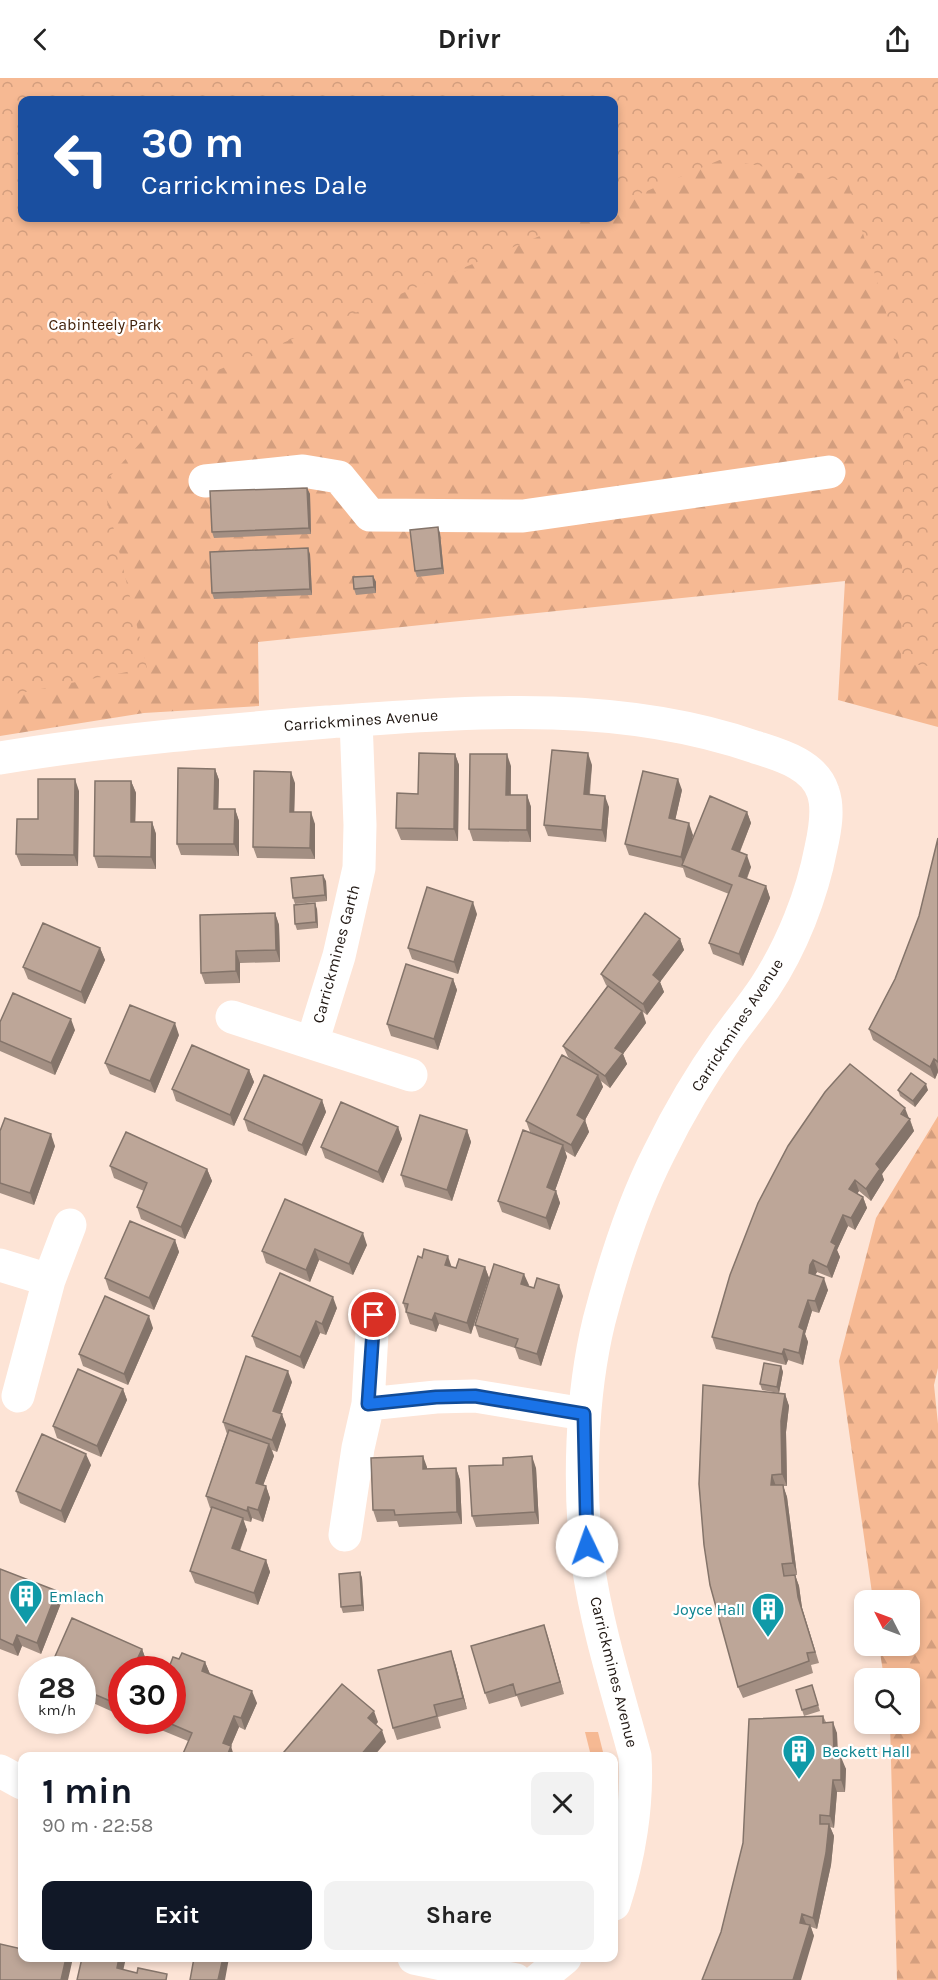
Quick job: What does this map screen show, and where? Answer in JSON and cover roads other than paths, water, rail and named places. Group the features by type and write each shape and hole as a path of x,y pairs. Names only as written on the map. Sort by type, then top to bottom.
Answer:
{"street":[{"path":"205,481 303,471 339,477 370,515 522,516 829,472"},
{"name":"Carrickmines Avenue","path":"0,758 149,738 455,712 578,712 633,718 732,739 790,759 806,769 818,782 824,793 825,826 820,853 810,889 783,956 766,986 694,1089 660,1149 638,1198 615,1259 598,1326 584,1414 588,1563 604,1640 635,1756 636,1770 631,1819 618,1889"},
{"name":"Carrickmines Garth","path":"312,1043 339,956 359,868 360,825 356,720"},
{"name":"Carrickmines Garth","path":"232,1017 411,1075"},
{"path":"18,1396 49,1280 70,1225"},
{"path":"0,1265 49,1280"},
{"path":"345,1535 358,1448 368,1404 374,1315"},
{"path":"368,1404 436,1397 475,1396 584,1414"},
{"path":"0,1771 18,1781"},
{"path":"0,1797 18,1792"},
{"path":"433,1962 516,1980"},
{"path":"538,1980 560,1962"}],"place":[{"name":"Emlach","path":"26,1625"},
{"name":"Joyce Hall","path":"768,1638"},
{"name":"Beckett Hall","path":"799,1780"}],"park label":[{"name":"Cabinteely Park","path":"105,324"}]}
